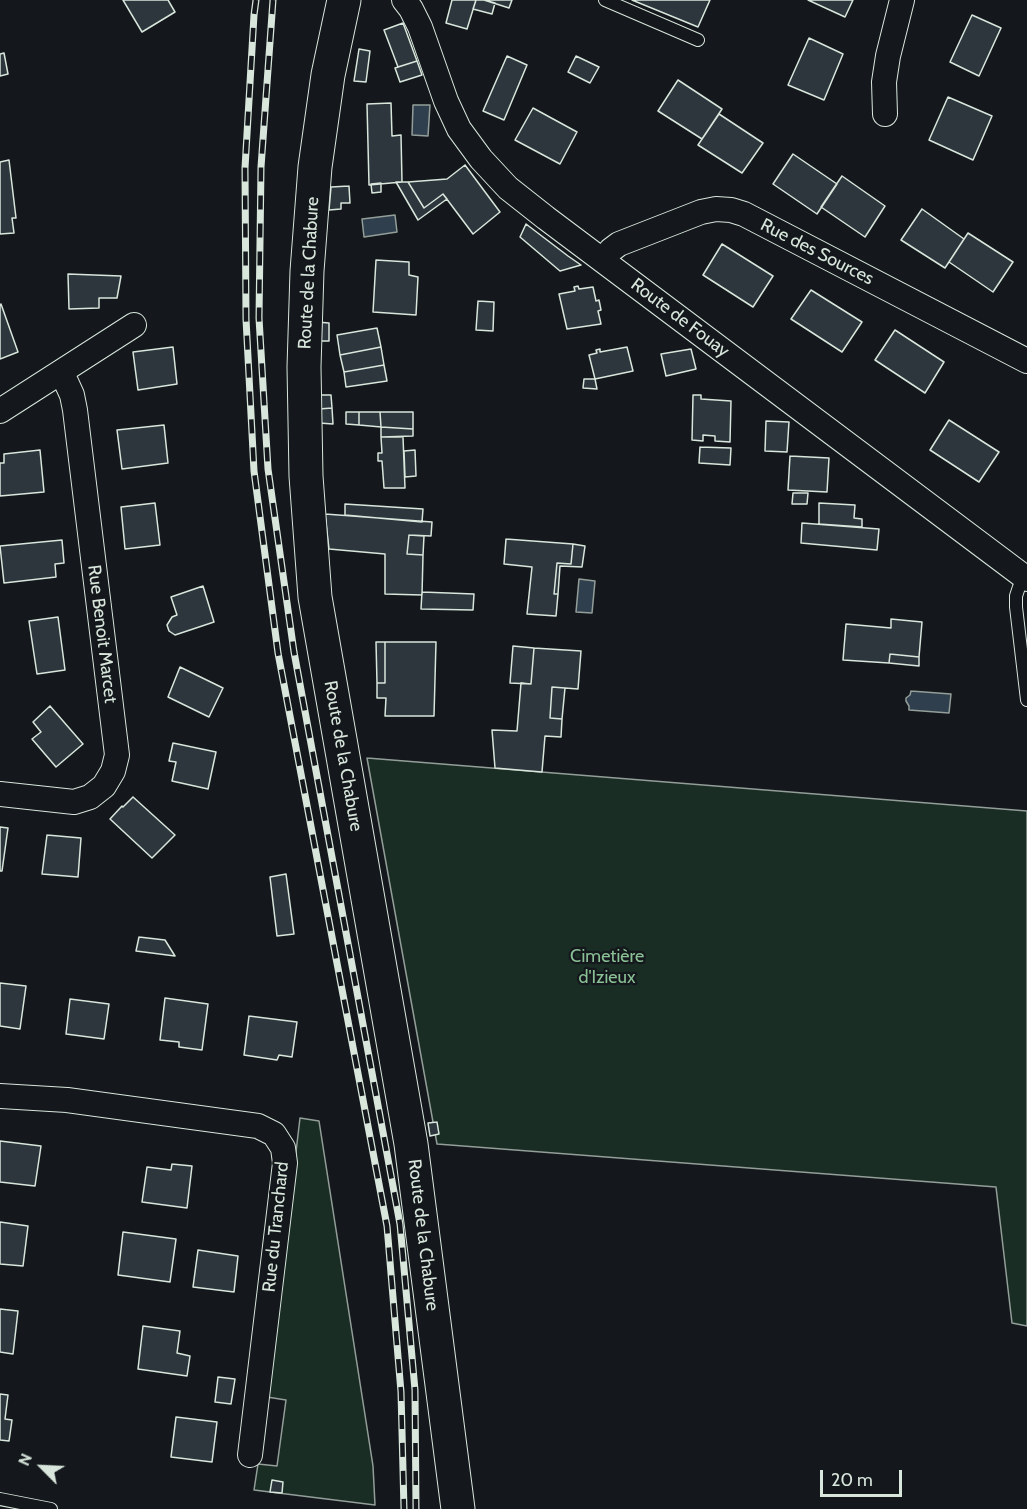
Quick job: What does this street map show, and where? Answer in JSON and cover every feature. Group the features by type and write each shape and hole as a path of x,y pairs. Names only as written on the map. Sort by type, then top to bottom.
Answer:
{"main road":[{"name":"Route de la Chabure","path":"344,0 328,75 315,167 307,271 304,368 306,476 315,597 411,1144 458,1509"}],"street":[{"name":"Route de Fouay","path":"404,0 420,27 446,101 459,129 481,159 508,188 1026,578"},
{"path":"885,114 884,82 902,0"},
{"name":"Rue des Sources","path":"603,260 619,244 701,212 716,209 731,210 1027,361"},
{"path":"0,411 134,325"},
{"name":"Rue Benoit Marcet","path":"0,794 74,802 90,797 104,786 113,771 117,755 75,410 72,395 62,373"},
{"name":"Rue du Tranchard","path":"0,1096 67,1100 258,1126 274,1134 283,1148 285,1163 250,1455"}],"lane":[{"path":"605,0 698,40"},
{"path":"1026,578 1019,587 1016,607 1027,700"},
{"path":"6,1503 51,1509"}],"green space":[{"name":"Cimetière d'Izieux","path":"367,758 1027,811 1027,1326 1012,1323 996,1187 437,1144"},
{"path":"300,1118 319,1121 373,1466 375,1505 254,1490 258,1464 277,1466 286,1400 267,1397"}],"water":[{"path":"413,105 430,105 428,136 412,135"},
{"path":"395,215 397,232 364,237 362,219"},
{"path":"579,579 595,581 592,613 576,612"},
{"path":"911,691 951,694 949,713 909,710 906,698"}],"building":[{"path":"123,0 168,0 175,12 142,32"},
{"path":"452,0 476,0 467,29 446,23"},
{"path":"476,0 495,3 492,14 473,9"},
{"path":"484,0 512,0 509,8"},
{"path":"632,0 710,0 698,27"},
{"path":"808,0 853,0 845,17"},
{"path":"972,15 1001,28 979,76 950,62"},
{"path":"403,23 417,61 398,67 384,30"},
{"path":"809,38 843,54 824,100 788,85"},
{"path":"359,49 370,51 366,82 354,81"},
{"path":"4,53 8,74 0,76 0,54"},
{"path":"507,56 527,65 504,120 483,111"},
{"path":"576,56 599,67 590,83 568,72"},
{"path":"417,61 422,75 400,82 395,68"},
{"path":"678,80 722,109 702,139 658,111"},
{"path":"948,97 992,116 973,160 929,140"},
{"path":"391,103 392,136 401,135 402,182 369,185 367,104"},
{"path":"533,108 577,132 560,164 515,140"},
{"path":"719,114 763,143 742,173 698,145"},
{"path":"793,154 837,184 817,214 773,184"},
{"path":"9,160 16,218 12,218 14,233 0,234 0,162"},
{"path":"465,165 500,212 473,234 443,194 424,208 408,182 447,179"},
{"path":"842,176 885,206 865,237 821,207"},
{"path":"396,182 408,182 424,208 443,194 447,199 418,220"},
{"path":"381,183 381,192 372,193 371,184"},
{"path":"349,186 350,203 341,203 341,209 329,210 331,187"},
{"path":"922,209 964,239 945,268 901,240"},
{"path":"526,224 581,265 560,271 520,237"},
{"path":"968,233 1013,262 993,292 949,262"},
{"path":"722,244 773,276 753,307 703,275"},
{"path":"376,260 409,262 409,275 418,277 416,315 373,312"},
{"path":"68,274 121,276 117,298 99,298 99,308 69,309"},
{"path":"578,286 579,289 593,287 596,301 599,300 601,310 598,311 601,324 567,329 559,294 575,291 574,287"},
{"path":"811,290 862,322 842,352 791,319"},
{"path":"478,301 494,302 493,331 476,330"},
{"path":"0,305 18,352 0,359"},
{"path":"317,322 329,323 329,341 317,341"},
{"path":"377,328 381,347 340,355 337,335"},
{"path":"895,330 944,362 925,393 875,360"},
{"path":"173,347 177,384 138,390 133,352"},
{"path":"381,347 384,365 344,372 340,355"},
{"path":"627,347 633,371 595,379 589,355 597,353 596,350 600,349 600,352"},
{"path":"691,349 696,369 666,376 661,354"},
{"path":"384,365 387,381 346,387 344,372"},
{"path":"584,379 595,379 597,389 583,388"},
{"path":"318,395 331,395 332,408 319,409"},
{"path":"693,395 701,395 701,399 731,401 730,442 715,441 715,436 703,435 703,441 692,440"},
{"path":"332,408 333,424 319,423 319,409"},
{"path":"346,412 359,412 359,425 346,424"},
{"path":"359,412 380,412 381,427 359,425"},
{"path":"380,412 413,412 413,429 381,427"},
{"path":"949,420 999,452 979,482 930,450"},
{"path":"766,421 789,422 787,452 765,451"},
{"path":"164,425 168,463 122,469 117,430"},
{"path":"381,427 413,429 413,436 381,437"},
{"path":"381,437 403,437 405,488 384,488 382,461 378,461 378,453 382,453"},
{"path":"700,447 731,448 730,465 699,463"},
{"path":"40,450 44,492 0,496 0,463 4,463 4,454"},
{"path":"415,450 416,476 405,477 404,451"},
{"path":"790,456 829,458 827,492 788,490"},
{"path":"793,493 808,493 807,504 792,504"},
{"path":"155,503 160,545 125,549 121,507"},
{"path":"819,503 855,505 854,518 862,519 862,527 819,524"},
{"path":"345,504 423,509 422,522 345,515"},
{"path":"325,514 432,522 431,536 409,535 407,554 423,555 422,595 385,594 385,554 329,549"},
{"path":"802,523 879,529 877,550 801,543"},
{"path":"409,535 424,536 423,555 407,554"},
{"path":"506,539 573,544 571,564 557,563 554,594 558,594 556,616 527,614 532,567 504,564"},
{"path":"62,540 64,563 55,564 56,577 4,583 0,546"},
{"path":"573,544 585,546 582,567 560,566 558,594 554,594 557,563 571,564"},
{"path":"203,586 214,622 175,635 169,631 167,625 172,617 177,615 171,597"},
{"path":"422,592 474,594 473,610 421,609"},
{"path":"58,617 65,670 37,674 29,621"},
{"path":"891,619 922,622 919,657 890,654 889,663 843,660 846,624 891,628"},
{"path":"376,642 385,642 385,683 377,683"},
{"path":"385,642 436,642 434,716 385,716 386,698 377,698 377,683 385,683"},
{"path":"513,646 534,648 531,684 510,683"},
{"path":"534,648 581,651 578,689 552,687 550,718 562,719 561,737 545,736 542,772 495,768 492,730 517,731 521,683 531,684"},
{"path":"890,654 919,657 919,666 889,663"},
{"path":"180,667 223,688 209,717 168,697"},
{"path":"552,687 565,688 562,719 550,718"},
{"path":"50,706 83,744 56,767 32,739 41,732 33,722"},
{"path":"173,743 216,752 208,789 172,781 176,762 169,761"},
{"path":"133,797 175,835 152,858 110,819"},
{"path":"0,827 8,828 2,871 0,871"},
{"path":"47,835 81,838 78,877 42,874"},
{"path":"286,874 294,934 277,936 270,877"},
{"path":"139,937 165,940 175,956 136,951"},
{"path":"0,983 26,986 20,1029 0,1026"},
{"path":"165,998 208,1004 202,1050 179,1047 179,1042 160,1040"},
{"path":"70,999 109,1004 104,1039 66,1034"},
{"path":"249,1016 297,1022 292,1057 279,1055 277,1060 244,1055"},
{"path":"437,1122 439,1134 430,1136 428,1123"},
{"path":"0,1141 41,1146 35,1186 0,1182"},
{"path":"172,1164 192,1166 187,1208 142,1202 147,1167 171,1170"},
{"path":"0,1222 28,1226 23,1266 0,1264"},
{"path":"123,1232 176,1239 170,1282 118,1275"},
{"path":"198,1250 238,1256 234,1292 193,1287"},
{"path":"0,1309 18,1311 13,1354 0,1352"},
{"path":"143,1326 180,1331 177,1353 190,1356 187,1376 138,1369"},
{"path":"218,1377 235,1379 231,1404 215,1402"},
{"path":"0,1394 8,1395 5,1419 12,1420 9,1441 0,1440"},
{"path":"176,1417 217,1422 212,1462 171,1457"},
{"path":"272,1480 283,1482 282,1493 270,1492"}],"railway":[{"path":"256,0 245,168 246,319 254,471 278,653 387,1226 401,1392 404,1509"},
{"path":"273,0 261,167 259,318 268,469 294,652 400,1224 415,1390 416,1509"}]}
